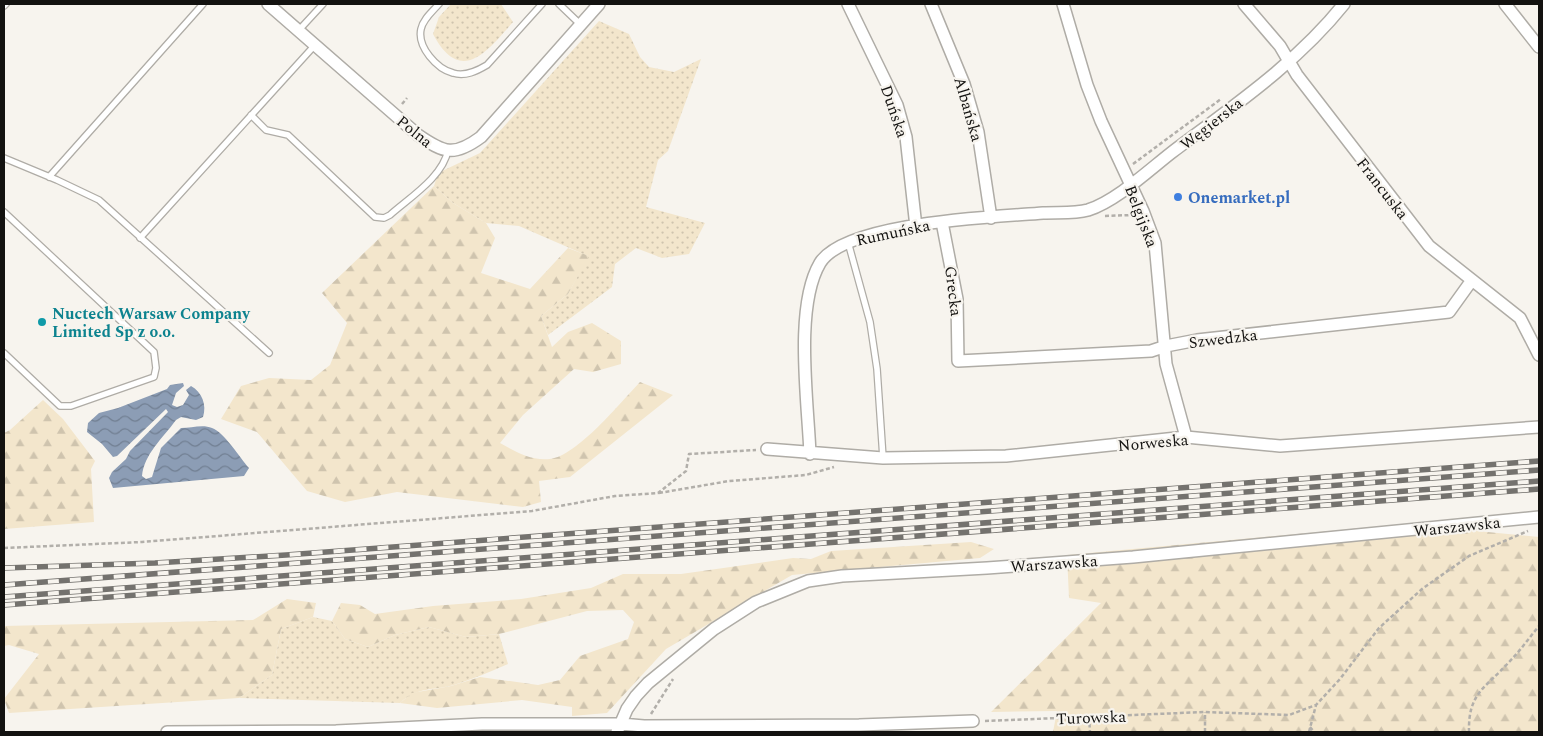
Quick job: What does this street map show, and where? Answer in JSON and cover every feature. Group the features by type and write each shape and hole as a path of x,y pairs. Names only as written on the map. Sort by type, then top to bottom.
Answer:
{"street":[{"name":"Polna","path":"268,4 418,135 438,149 454,151 470,146 482,137 599,4"},
{"name":"Duńska","path":"848,4 897,105 906,137 916,227"},
{"name":"Albańska","path":"931,4 964,84 978,132 991,218"},
{"name":"Belgijska","path":"1063,4 1087,86 1155,243 1166,346 1166,364 1186,437"},
{"name":"Francuska","path":"1244,4 1291,61 1297,75 1399,210 1429,246 1520,318 1539,355"},
{"name":"Węgierska","path":"1130,185 1291,61 1329,23 1344,4"},
{"path":"1505,4 1539,47"},
{"name":"Rumuńska","path":"810,454 804,315 812,284 821,263 832,249 848,242 886,231 942,222 1088,210 1130,185"},
{"name":"Grecka","path":"942,222 957,299 958,361"},
{"name":"Szwedzka","path":"958,361 1151,351 1197,340 1449,312 1472,280"},
{"name":"Norweska","path":"767,449 810,454 883,458 1006,456 1186,437 1280,446 1539,427"},
{"name":"Warszawska","path":"619,728 627,709 648,682 714,629 756,602 808,581 842,576 1133,557 1539,517"},
{"path":"167,732 416,730 482,724 619,728 644,726 859,729 974,721"}],"lane":[{"path":"49,177 204,4"},
{"path":"299,30 323,4"},
{"path":"439,4 427,17 421,29 421,42 427,53 445,70 454,74 477,71 487,65 542,4"},
{"path":"559,4 581,25"},
{"path":"140,238 315,44"},
{"path":"251,115 266,130 288,135 375,216 384,218 390,215 430,180 446,160 448,150"},
{"path":"4,158 99,200 269,353"},
{"path":"4,212 154,352 156,368 154,377 71,406 60,406 4,353"},
{"path":"848,242 870,322 877,369 883,458"}],"path":[{"path":"1124,170 1228,94"},
{"path":"1099,216 1128,214 1137,218"},
{"path":"658,493 686,472 689,454 767,449"},
{"path":"4,548 142,542 532,511 615,496 658,493 729,482 806,475 840,465"},
{"path":"1309,732 1316,705 1340,679 1379,628 1422,589 1469,556 1533,528"},
{"path":"1507,533 1527,531"},
{"path":"1469,732 1469,714 1481,688 1508,663 1539,626"},
{"path":"644,726 677,674"},
{"name":"Turowska","path":"974,721 1206,712 1289,715 1316,705"},
{"path":"1206,712 1206,732"},
{"path":"1089,717 1090,732"},
{"path":"1310,727 1314,732"}],"green space":[{"path":"451,4 501,4 513,22 484,52 464,61 454,58 443,50 433,34 439,17"},
{"path":"599,21 629,34 640,57 649,67 674,72 701,59 668,151 658,160 646,207 705,223 689,254 662,258 636,248 615,264 612,287 548,335 541,316 568,294 588,256 519,226 486,223 453,203 434,186 438,173 480,153"},
{"path":"434,186 453,203 486,223 495,238 481,273 530,289 568,248 589,256 568,294 541,316 552,347 568,332 592,323 621,341 621,364 593,372 574,369 523,415 500,443 518,453 536,459 550,459 561,456 573,449 598,427 640,382 673,395 570,477 539,481 541,502 523,507 397,492 345,502 307,491 257,432 221,419 241,386 269,378 311,380 330,365 347,323 322,293"},
{"path":"43,400 63,419 95,461 91,469 94,522 4,529 4,433 10,430"},
{"path":"1405,524 1539,537 1539,732 1053,732 1057,711 991,712 1101,603 1069,598 1067,555"},
{"path":"971,542 994,549 980,558 792,575 666,649 607,713 572,716 572,707 522,700 437,708 400,703 412,693 451,686 480,677 538,685 560,680 580,656 628,639 634,622 623,610 587,611 499,634 466,637 429,627 395,635 368,647 345,639 332,621 341,603 360,605 375,614 433,606 521,599 591,588 623,574 681,574 793,558 811,559 831,551"},
{"path":"287,599 316,603 313,617 281,629 272,675 239,698 9,713 4,699 39,654 9,645 4,646 4,626 253,620"},
{"path":"313,617 332,621 345,639 368,647 395,635 429,627 466,637 499,634 508,664 454,685 420,691 400,703 239,698 272,675 281,629"}],"water":[{"path":"183,383 184,386 176,393 172,405 177,407 183,405 189,395 186,390 191,386 203,399 203,417 196,420 181,417 176,420 150,453 142,476 146,479 152,477 161,448 181,428 201,426 217,430 227,440 249,468 244,476 113,488 109,478 112,472 168,412 166,409 117,456 113,457 102,444 87,432 88,423 99,413 118,408 167,389 170,385"}],"railway":[{"path":"4,568 155,563 286,555 1539,461"},
{"path":"4,585 1539,470"},
{"path":"4,597 1539,481"},
{"path":"4,605 1539,489"}],"place":[{"name":"Onemarket.pl","path":"1178,197"},
{"name":"Nuctech Warsaw Company Limited Sp z o.o.","path":"42,322"}]}
